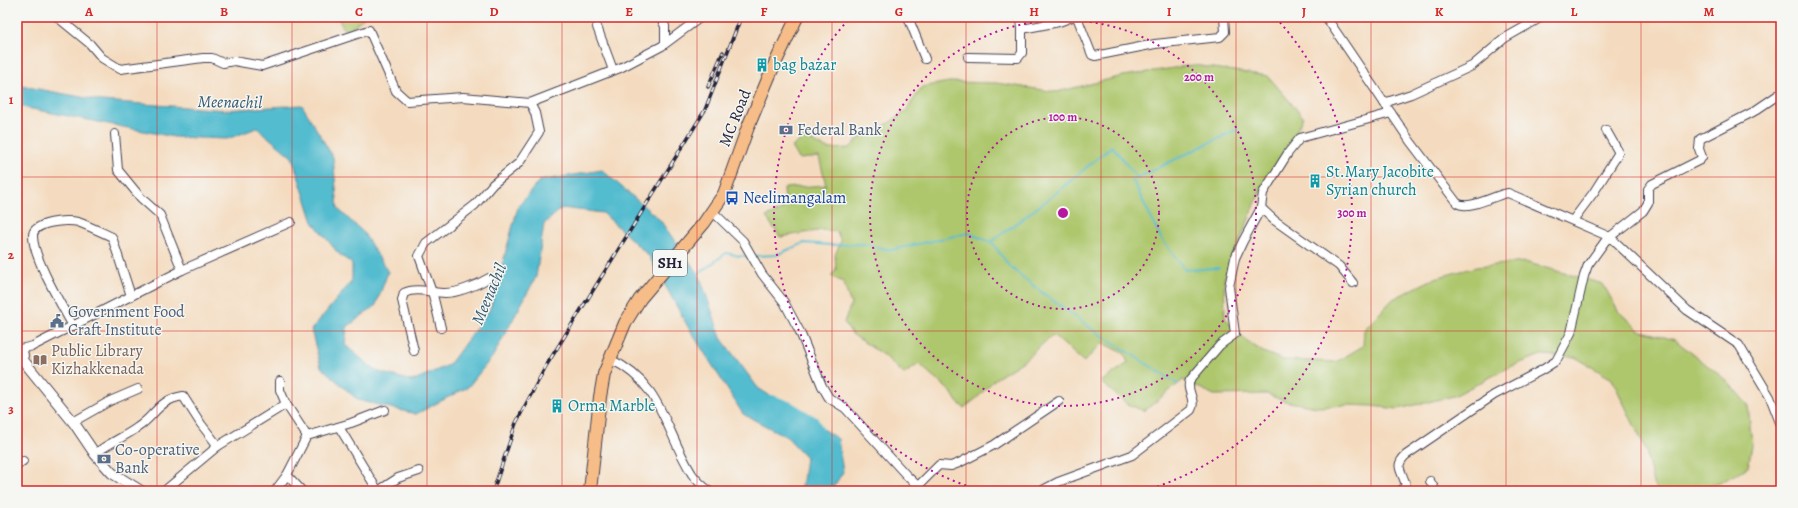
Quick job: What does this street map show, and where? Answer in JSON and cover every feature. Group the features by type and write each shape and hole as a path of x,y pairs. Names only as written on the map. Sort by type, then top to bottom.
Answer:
{"main road":[{"name":"MC Road","path":"610,359 625,323 640,299 712,212 724,194 748,127 771,72 797,17"},
{"name":"SH1","path":"590,491 600,397 604,374 610,359"}],"street":[{"path":"57,17 90,44 102,58 120,69 203,58 212,58 223,63 238,62 262,66 369,30 396,91 407,101 462,97 530,103 620,68 665,43 701,17"},
{"path":"660,17 665,26 665,43"},
{"path":"908,17 925,59"},
{"path":"968,57 1018,58 1022,53 1021,17"},
{"path":"1022,29 1059,22 1072,17"},
{"path":"1078,17 1092,55 1095,56 1162,43 1220,37 1225,32 1224,17"},
{"path":"1326,17 1410,141 1457,203 1462,206 1469,206 1508,192 1610,237 1687,310 1739,345 1770,396 1781,425"},
{"path":"1384,103 1411,94 1472,66 1505,38 1542,17"},
{"path":"597,27 614,70"},
{"path":"1400,491 1406,486 1404,477 1398,466 1399,461 1406,455 1494,395 1556,361 1571,333 1584,276 1588,265 1610,237 1643,211 1648,203 1648,189 1652,184 1700,160 1702,157 1699,149 1700,139 1753,112 1781,93"},
{"path":"441,328 431,291 419,256 423,248 434,236 475,205 493,184 519,163 539,132 536,113 530,103"},
{"path":"1041,491 1058,482 1132,455 1192,408 1193,402 1188,387 1190,380 1220,345 1235,334 1229,287 1235,258 1261,208 1263,193 1288,153 1300,138 1391,113"},
{"path":"1573,220 1594,192 1618,154 1618,151 1606,130"},
{"path":"115,134 118,170 141,198 160,215 182,270"},
{"path":"1261,208 1274,220 1339,266 1353,283"},
{"path":"712,212 737,234 762,274 784,302 812,358 822,386 829,398 845,408 921,489 932,470 939,465 951,466 994,445 1059,401"},
{"path":"73,326 54,292 37,254 33,234 36,228 43,224 73,221 112,237 131,296"},
{"path":"141,491 112,473 95,454 73,422 19,354 182,270 291,222"},
{"path":"414,351 402,300 404,293 410,290 444,293 455,292 477,285 489,278"},
{"path":"610,359 625,366 642,381 665,418 692,475 709,491"},
{"path":"280,382 280,390 286,404 307,436"},
{"path":"73,422 110,401 138,389"},
{"path":"95,454 138,428 150,418 152,413 159,406 170,398 183,396 201,424 218,446"},
{"path":"164,491 218,446 286,404"},
{"path":"276,491 287,475 307,436 374,416 385,410"},
{"path":"338,427 378,491 398,478 419,471"},
{"path":"287,475 302,491"},
{"path":"1430,481 1436,491"}],"green space":[{"path":"337,17 365,17 346,32"},
{"path":"1193,65 1268,76 1303,117 1288,149 1264,183 1224,278 1225,318 1246,340 1263,352 1283,360 1336,362 1363,346 1364,330 1393,299 1435,278 1476,267 1525,262 1603,284 1618,311 1639,330 1675,340 1726,380 1748,405 1752,445 1748,467 1720,483 1699,489 1658,491 1653,484 1646,450 1612,379 1575,357 1541,355 1510,367 1454,396 1398,409 1347,405 1317,407 1284,401 1267,394 1214,395 1183,380 1144,411 1127,404 1101,382 1128,363 1124,353 1102,343 1084,362 1053,335 1022,362 995,379 977,398 964,408 957,402 951,392 919,364 904,374 886,357 852,334 844,322 851,304 843,282 831,276 836,270 835,255 841,241 837,232 823,230 780,237 766,217 782,210 785,202 784,188 826,185 819,157 799,159 792,147 804,137 828,149 850,148 859,138 883,127 906,111 922,87 949,82 996,83 1057,92 1123,76"}],"water":[{"path":"17,85 102,101 226,110 302,105 333,157 338,209 363,232 388,272 376,305 347,327 345,345 376,371 412,381 449,365 490,309 518,207 539,181 602,170 660,220 700,277 721,338 758,388 838,439 843,472 831,491 798,491 803,481 806,457 787,437 743,414 687,325 649,256 603,213 562,208 544,224 536,277 493,356 468,387 416,414 358,400 321,367 311,330 352,281 352,264 338,253 313,222 292,157 257,128 227,139 174,137 22,107 17,108"}],"waterway":[{"path":"754,256 776,255 804,243 831,245 863,244 891,250 968,233 991,242 1050,198 1112,146 1137,178 1238,129"},
{"path":"1132,179 1161,238 1185,270 1219,268"},
{"path":"993,244 1010,267 1044,294 1092,329 1178,384"},
{"path":"696,276 726,253 739,256 749,256"},
{"name":"Meenachil","path":"772,401 788,407 813,422 821,438"}],"railway":[{"path":"493,491 516,423 546,366 705,110 741,17"},
{"path":"708,87 723,52"}],"place":[{"name":"bag bazar","path":"762,65"},
{"name":"Federal Bank","path":"786,130"},
{"name":"St.Mary Jacobite Syrian church","path":"1315,181"},
{"name":"Neelimangalam","path":"732,198"},
{"name":"Government Food Craft Institute","path":"57,321"},
{"name":"Public Library Kizhakkenada","path":"40,360"},
{"name":"Orma Marble","path":"557,406"},
{"name":"Co-operative Bank","path":"104,459"}]}
